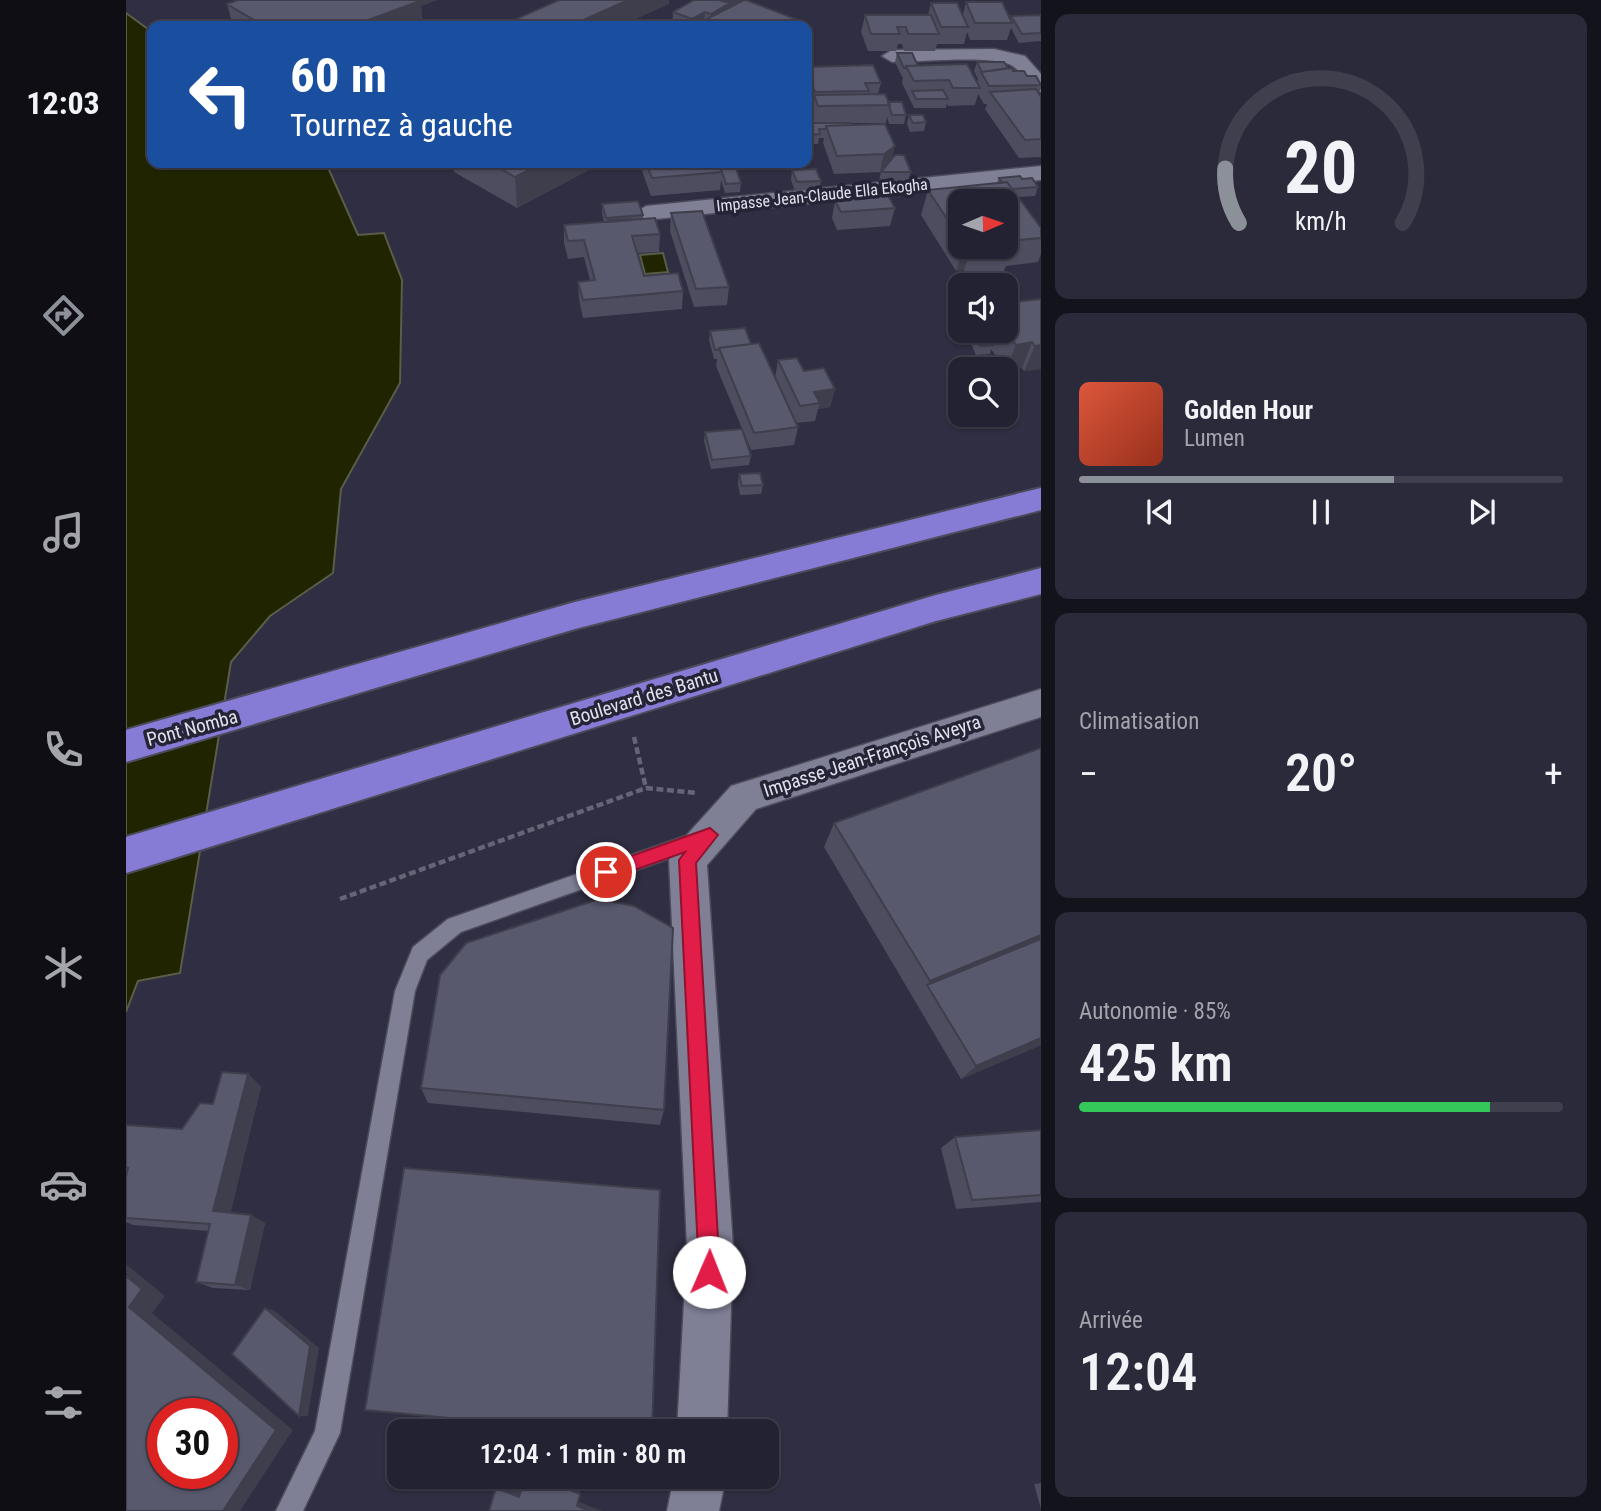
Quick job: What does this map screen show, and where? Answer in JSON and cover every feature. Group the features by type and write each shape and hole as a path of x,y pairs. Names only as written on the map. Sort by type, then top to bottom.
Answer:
{"highway":[{"name":"Pont Nomba","path":"126,746 258,710 422,659 731,575 1041,499"},
{"name":"Boulevard des Bantu","path":"126,855 923,612 1041,581"}],"street":[{"path":"892,56 994,55 1018,60 1041,86"},
{"name":"Impasse Jean-Claude Ella Ekogha","path":"646,213 1041,173"},
{"name":"Impasse Jean-François Aveyra","path":"699,848 744,797 1041,703"},
{"path":"699,848 710,1246 703,1419"},
{"path":"694,1511 698,1489"}],"lane":[{"path":"289,1511 327,1433 405,991 420,954 455,925 699,848"}],"path":[{"path":"632,726 646,788"},
{"path":"340,899 646,788 744,797"}],"shaded area":[{"path":"126,13 147,28 147,168 328,168 358,235 384,233 402,280 400,383 341,489 333,573 270,616 231,662 180,973 138,981 126,1012"},
{"path":"663,253 668,272 645,274 640,255"}],"building":[{"path":"238,0 420,1 366,21 256,21 227,4"},
{"path":"559,0 628,0 581,21 512,21"},
{"path":"694,0 724,0 722,1 730,3 711,14 705,12 692,19 673,12"},
{"path":"746,0 801,21 703,21"},
{"path":"966,2 1002,2 1012,23 975,23"},
{"path":"931,3 957,3 968,27 941,27"},
{"path":"865,15 931,15 939,34 908,34 906,27 897,27 900,34 871,34"},
{"path":"1041,15 1041,33 1022,34 1011,16"},
{"path":"897,53 912,53 918,66 904,68"},
{"path":"977,62 1004,62 1008,68 982,72"},
{"path":"967,64 980,88 953,88 949,80 914,81 906,66"},
{"path":"873,65 881,83 865,83 869,91 815,92 812,67"},
{"path":"1012,68 1013,71 1024,71 1027,76 1036,76 1041,85 989,86 981,72"},
{"path":"1036,89 1041,97 1041,139 1025,140 990,92"},
{"path":"943,90 948,99 916,99 912,91"},
{"path":"885,94 890,105 818,106 814,95"},
{"path":"888,102 902,102 906,115 892,115"},
{"path":"909,115 923,115 926,122 913,123"},
{"path":"812,123 852,125 826,126 826,129 819,129 820,134 812,135"},
{"path":"885,124 895,146 884,154 837,156 826,126"},
{"path":"895,155 904,155 911,172 881,172"},
{"path":"499,168 533,168 515,177"},
{"path":"648,168 720,168 722,172 652,178"},
{"path":"721,168 736,168 741,183 726,184"},
{"path":"816,169 821,181 797,182 792,170"},
{"path":"999,178 1032,178 1038,187 1012,189 1007,182 1002,183"},
{"path":"1007,182 1012,189 948,189 948,220 928,190"},
{"path":"882,185 895,208 841,212 835,201 857,199 851,187"},
{"path":"1018,197 1041,228 1041,238 1018,240"},
{"path":"638,201 643,215 606,218 602,204"},
{"path":"702,211 729,287 696,289 671,213"},
{"path":"655,218 660,234 632,236 644,276 678,273 683,291 583,300 578,282 595,280 584,240 568,241 564,225"},
{"path":"608,220 632,220 608,222"},
{"path":"1041,299 1041,345 1035,346 1032,342 1016,345 1015,343 1018,343 1018,302"},
{"path":"745,328 751,344 715,350 710,331"},
{"path":"759,343 798,427 754,433 719,348"},
{"path":"978,343 993,345 980,346"},
{"path":"797,358 804,371 824,368 835,389 814,392 820,403 800,406 778,360"},
{"path":"742,429 751,456 712,460 705,432"},
{"path":"760,473 763,485 742,486 739,474"},
{"path":"1041,748 1041,935 930,981 834,823"},
{"path":"599,899 634,906 673,928 664,1110 421,1088 440,975 466,943"},
{"path":"1041,939 1041,1038 976,1066 927,985"},
{"path":"222,1072 248,1074 213,1211 251,1215 235,1285 196,1282 210,1224 126,1218 126,1125 182,1129 200,1103 213,1104"},
{"path":"1041,1130 1041,1195 972,1200 955,1137"},
{"path":"404,1168 660,1190 652,1419 459,1419 365,1410"},
{"path":"126,1276 142,1289 129,1307 238,1398 147,1398 147,1489 237,1489 223,1511 126,1511"},
{"path":"265,1308 310,1346 299,1416 232,1354"},
{"path":"238,1398 276,1430 238,1488"},
{"path":"496,1489 519,1497 521,1489 568,1489 580,1494 577,1506 589,1511 489,1511"}],"route":[{"path":"606,872 710,835 688,860 710,1246 709,1272"}]}
